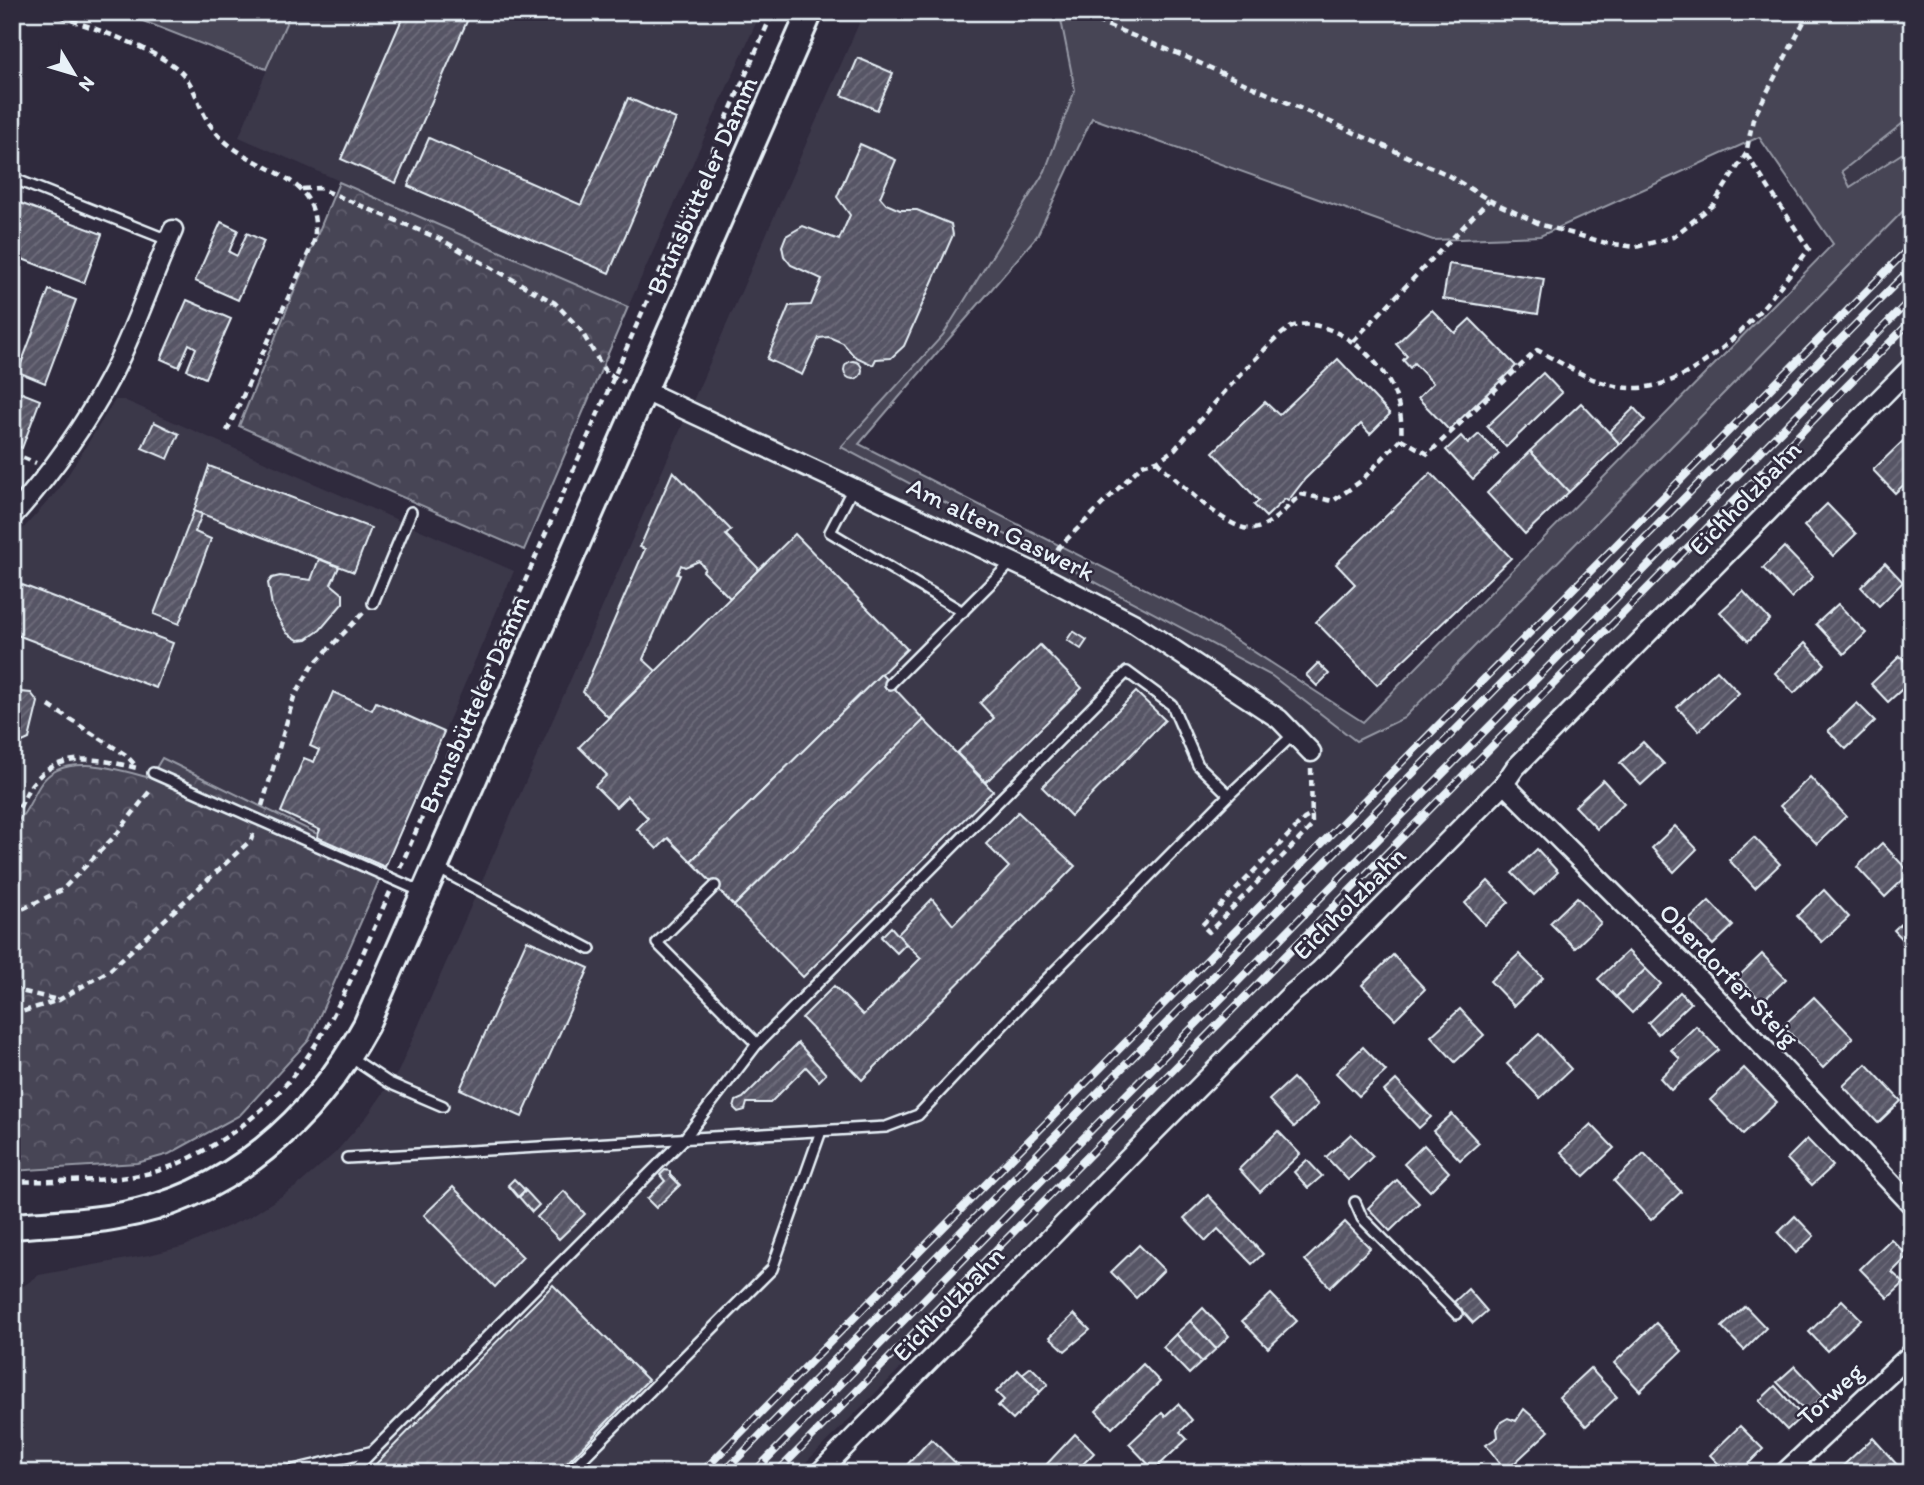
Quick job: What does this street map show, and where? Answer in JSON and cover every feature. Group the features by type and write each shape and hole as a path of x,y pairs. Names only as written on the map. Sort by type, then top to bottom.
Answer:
{"main road":[{"name":"Brunsbütteler Damm","path":"12,1226 120,1216 163,1205 206,1187 244,1165 280,1137 306,1112 349,1056 366,1025 810,12"}],"street":[{"path":"12,517 52,470 91,412 111,375 171,235"},
{"name":"Eichholzbahn","path":"819,1473 1290,995 1320,971 1504,785 1515,768 1912,366"},
{"name":"Am alten Gaswerk","path":"645,391 1042,576 1146,631 1242,693 1295,733 1311,752"},
{"name":"Oberdorfer Steig","path":"1504,785 1689,970 1912,1205"},
{"name":"Torweg","path":"1784,1473 1912,1353"}],"lane":[{"path":"12,178 171,235"},
{"path":"853,488 830,532 963,612"},
{"path":"373,603 411,512"},
{"path":"890,684 1012,562"},
{"path":"351,1473 684,1139 757,1044 1127,672 1172,705 1198,765 1229,795"},
{"path":"347,1158 886,1127 918,1115 1229,795 1295,733"},
{"path":"157,775 424,893"},
{"path":"435,867 590,949"},
{"path":"715,886 657,943 757,1044"},
{"path":"349,1056 389,1083 443,1106"},
{"path":"568,1473 772,1269 821,1131"},
{"path":"1355,1202 1362,1218 1457,1314"},
{"path":"281,1473 372,1452"}],"path":[{"path":"49,12 162,58 185,74 214,131 301,189 317,221 314,241 227,430"},
{"path":"12,1182 152,1172 199,1154 261,1110 311,1055 333,1018 395,881 773,12"},
{"path":"1074,12 1186,57 1432,167 1489,201 1542,225 1605,243 1636,247 1673,237 1713,205 1746,154 1753,118 1809,12"},
{"path":"1401,439 1428,454 1538,350 1596,381 1620,387 1651,388 1678,379 1709,358 1761,313 1810,249 1746,154"},
{"path":"301,189 319,188 440,239 555,303 580,329 606,373 614,377"},
{"path":"1353,341 1489,201"},
{"path":"1042,576 1068,538 1142,465 1157,461 1175,449 1263,351 1291,326 1310,323 1353,341 1376,362 1396,392 1403,420 1401,439 1361,481 1333,501 1301,494 1273,520 1253,529 1233,526 1157,461"},
{"path":"12,1015 59,1000 110,970 251,840 294,697 312,666 373,603"},
{"path":"49,706 126,755 137,768"},
{"path":"1311,752 1313,814 1312,826 1209,932 1202,925 1304,819 1313,814"},
{"path":"12,817 32,784 53,764 89,757 157,775 116,835 62,890 12,914"},
{"path":"12,989 59,1000"}],"shaded area":[{"path":"291,12 761,12 628,307 239,137"},
{"path":"864,12 1067,12 1061,20 1075,90 1045,171 943,335 841,447 1272,676 1356,741 1404,718 1912,202 1912,354 1499,775 795,1473 12,1473 12,1294 39,1275 185,1246 251,1216 297,1186 335,1153 368,1115 398,1072"},
{"path":"1912,116 1912,147 1849,187 1842,170"},
{"path":"115,400 124,400 514,571 385,867 162,758 150,778 103,766 71,767 41,783 32,803 12,826 12,541 59,489"}],"green space":[{"path":"120,12 291,12 266,69"},
{"path":"1067,12 1912,12 1912,116 1842,171 1850,187 1912,147 1912,202 1404,718 1356,741 1272,676 841,447 943,335 1045,171 1075,90 1061,20","holes":["1092,118 1433,240 1540,236 1759,137 1833,244 1363,722 1197,615 859,444 1037,236"]},
{"path":"339,182 628,307 524,550 239,426"},
{"path":"162,758 385,867 309,1040 240,1115 169,1154 137,1163 12,1171 12,826 25,812 40,785 50,774 62,768 92,765 150,778"}],"building":[{"path":"405,12 471,12 396,183 341,159"},
{"path":"858,58 893,73 877,110 842,95"},
{"path":"628,98 676,119 609,273 408,186 429,138 581,205"},
{"path":"860,144 896,160 880,197 886,204 900,210 917,210 951,224 953,235 904,346 891,358 876,359 873,365 854,356 843,343 829,337 819,338 802,375 767,359 789,306 811,305 822,279 791,265 784,256 782,246 786,236 803,226 839,240 850,215 837,197"},
{"path":"12,200 102,234 84,283 12,255"},
{"path":"221,222 238,230 229,252 237,256 247,233 264,241 238,300 195,281"},
{"path":"1449,264 1544,279 1538,314 1443,299"},
{"path":"49,290 76,300 45,383 18,372"},
{"path":"187,300 231,319 205,378 187,370 196,348 189,344 179,367 161,359"},
{"path":"1432,310 1455,333 1470,319 1516,366 1449,430 1418,398 1433,383 1414,363 1410,368 1403,360 1407,356 1396,344"},
{"path":"1338,359 1390,414 1370,434 1361,424 1305,479 1288,501 1285,499 1266,517 1254,505 1259,501 1213,452 1265,402 1279,415"},
{"path":"853,361 859,364 862,370 859,376 853,379 847,376 844,370 847,364"},
{"path":"1543,373 1562,393 1506,447 1487,426"},
{"path":"12,389 40,400 22,448 12,444"},
{"path":"1581,403 1620,444 1569,492 1530,451"},
{"path":"1634,408 1645,420 1620,444 1609,432"},
{"path":"154,422 179,434 168,459 142,448"},
{"path":"1479,434 1499,454 1473,479 1446,450 1461,436 1468,444"},
{"path":"1904,440 1912,449 1912,477 1895,493 1873,470"},
{"path":"1530,451 1569,492 1525,534 1487,493"},
{"path":"209,466 371,528 354,572 194,511"},
{"path":"673,471 731,530 726,535 759,569 730,598 703,571 705,568 699,561 685,567 681,565 677,574 680,575 643,659 656,671 608,717 583,692 645,549 640,547"},
{"path":"1431,473 1511,558 1377,685 1316,622 1355,584 1336,564"},
{"path":"1827,504 1856,534 1833,556 1804,526"},
{"path":"194,511 202,514 195,532 211,539 179,624 154,614"},
{"path":"795,534 907,649 691,861 668,838 657,849 637,829 648,818 627,796 616,807 595,786 607,775 579,747"},
{"path":"1784,547 1813,577 1791,598 1763,568"},
{"path":"319,559 339,567 331,584 343,594 343,603 320,630 307,639 298,640 287,633 278,618 272,606 268,583 272,578 280,576 311,580"},
{"path":"1885,563 1903,582 1879,606 1861,587"},
{"path":"12,581 173,643 156,688 12,633"},
{"path":"1743,591 1770,620 1748,641 1720,612"},
{"path":"1838,604 1866,633 1844,654 1816,624"},
{"path":"1073,631 1087,640 1081,649 1067,640"},
{"path":"1805,643 1825,664 1794,693 1775,673"},
{"path":"1040,645 1082,688 986,782 957,753 994,718 980,703"},
{"path":"1900,656 1912,669 1912,680 1888,702 1871,684"},
{"path":"1318,663 1329,674 1317,686 1306,675"},
{"path":"1717,670 1739,693 1699,731 1677,707"},
{"path":"881,674 924,720 734,906 691,861"},
{"path":"20,692 31,693 38,702 29,739 18,744 12,742 12,701"},
{"path":"333,692 372,710 376,702 444,732 385,867 317,837 320,830 281,812 304,758 314,762 319,750 310,746"},
{"path":"1136,692 1165,720 1071,816 1042,787"},
{"path":"1857,703 1875,721 1846,749 1828,731"},
{"path":"924,720 993,791 803,977 734,906"},
{"path":"1643,742 1664,764 1641,785 1620,763"},
{"path":"1810,777 1846,816 1817,844 1780,806"},
{"path":"1603,780 1624,803 1597,829 1575,806"},
{"path":"1018,812 1075,866 862,1080 802,1018 834,986 863,1015 921,958 897,935 932,899 953,925 1009,867 986,844"},
{"path":"1675,826 1697,849 1674,872 1652,848"},
{"path":"1754,837 1780,864 1755,888 1729,860"},
{"path":"1882,843 1910,873 1885,897 1857,867"},
{"path":"1537,849 1558,872 1534,895 1512,873"},
{"path":"1488,881 1509,902 1485,925 1465,903"},
{"path":"1824,890 1849,917 1822,942 1797,916"},
{"path":"1577,897 1601,923 1575,948 1550,923"},
{"path":"1709,901 1733,926 1713,945 1689,920"},
{"path":"1912,913 1912,949 1894,930"},
{"path":"891,927 906,944 897,953 881,937"},
{"path":"527,940 589,968 522,1117 460,1089"},
{"path":"1628,951 1646,969 1616,997 1598,979"},
{"path":"1519,954 1543,978 1514,1006 1490,981"},
{"path":"1762,954 1786,979 1762,1002 1738,977"},
{"path":"1393,955 1425,989 1395,1019 1362,985"},
{"path":"1646,969 1661,984 1632,1013 1616,997"},
{"path":"1680,992 1691,1003 1658,1034 1648,1023"},
{"path":"1814,997 1853,1038 1823,1068 1783,1026"},
{"path":"1460,1009 1484,1035 1455,1062 1431,1036"},
{"path":"1696,1026 1719,1050 1671,1090 1660,1078 1680,1059 1671,1050"},
{"path":"1539,1034 1571,1069 1540,1098 1507,1064"},
{"path":"798,1043 826,1074 819,1081 806,1067 770,1103 747,1103 745,1110 738,1112 734,1108 736,1101 743,1098"},
{"path":"1363,1047 1386,1071 1359,1096 1336,1073"},
{"path":"1866,1064 1901,1101 1878,1123 1843,1086"},
{"path":"1744,1068 1777,1102 1743,1134 1710,1100"},
{"path":"1293,1078 1318,1105 1294,1127 1269,1100"},
{"path":"1396,1080 1431,1117 1419,1128 1384,1091"},
{"path":"1452,1114 1479,1143 1460,1160 1433,1131"},
{"path":"1591,1124 1614,1148 1584,1176 1561,1152"},
{"path":"1278,1131 1300,1154 1260,1192 1239,1169"},
{"path":"1351,1134 1373,1156 1348,1180 1326,1157"},
{"path":"1807,1139 1833,1166 1812,1185 1787,1159"},
{"path":"1424,1145 1449,1172 1430,1191 1404,1164"},
{"path":"1644,1153 1681,1192 1651,1220 1614,1181"},
{"path":"1307,1160 1322,1176 1308,1188 1294,1172"},
{"path":"665,1170 670,1171 670,1175 680,1185 656,1208 647,1199 665,1181 660,1175"},
{"path":"514,1179 525,1190 518,1197 508,1185"},
{"path":"1397,1180 1419,1203 1390,1231 1368,1208"},
{"path":"453,1187 523,1257 495,1287 424,1215"},
{"path":"526,1191 539,1205 532,1212 519,1197"},
{"path":"564,1191 585,1214 559,1239 537,1217"},
{"path":"1208,1195 1263,1254 1252,1264 1218,1229 1206,1241 1184,1218"},
{"path":"1795,1216 1814,1236 1796,1253 1778,1233"},
{"path":"1345,1222 1370,1248 1330,1287 1305,1260"},
{"path":"1891,1239 1908,1256 1892,1272 1904,1283 1888,1298 1860,1269"},
{"path":"1139,1245 1164,1270 1136,1298 1111,1272"},
{"path":"553,1285 648,1380 557,1473 367,1473"},
{"path":"1468,1289 1487,1311 1473,1323 1454,1302"},
{"path":"1271,1294 1297,1321 1268,1348 1242,1321"},
{"path":"1842,1300 1861,1319 1827,1351 1809,1332"},
{"path":"1745,1306 1766,1328 1744,1350 1722,1327"},
{"path":"1203,1308 1229,1336 1216,1349 1190,1321"},
{"path":"1074,1314 1090,1330 1065,1351 1050,1337"},
{"path":"1190,1321 1216,1349 1202,1362 1176,1334"},
{"path":"1656,1323 1682,1351 1640,1391 1614,1363"},
{"path":"1176,1334 1202,1362 1189,1374 1163,1347"},
{"path":"1143,1364 1160,1382 1112,1428 1096,1411"},
{"path":"1795,1366 1823,1396 1806,1412 1777,1382"},
{"path":"1031,1367 1048,1384 1040,1392 1022,1374"},
{"path":"1590,1368 1617,1397 1586,1426 1559,1397"},
{"path":"1018,1370 1040,1392 1013,1420 998,1406 1004,1400 996,1392"},
{"path":"1775,1386 1802,1416 1787,1430 1759,1401"},
{"path":"1178,1404 1192,1420 1180,1432 1187,1439 1154,1470 1129,1444 1162,1413 1165,1416"},
{"path":"1524,1409 1549,1431 1506,1471 1486,1445 1498,1437 1497,1429 1501,1422 1508,1418 1516,1421"},
{"path":"1740,1426 1763,1449 1739,1473 1727,1473 1710,1455"},
{"path":"1075,1434 1094,1453 1074,1473 1052,1473 1045,1466"},
{"path":"1873,1438 1899,1467 1893,1473 1835,1473"},
{"path":"931,1439 966,1473 907,1473 903,1469"}],"railway":[{"path":"701,1473 1912,245"},
{"path":"723,1473 1912,267"},
{"path":"753,1473 1912,298"},
{"path":"776,1473 1912,320"}]}
